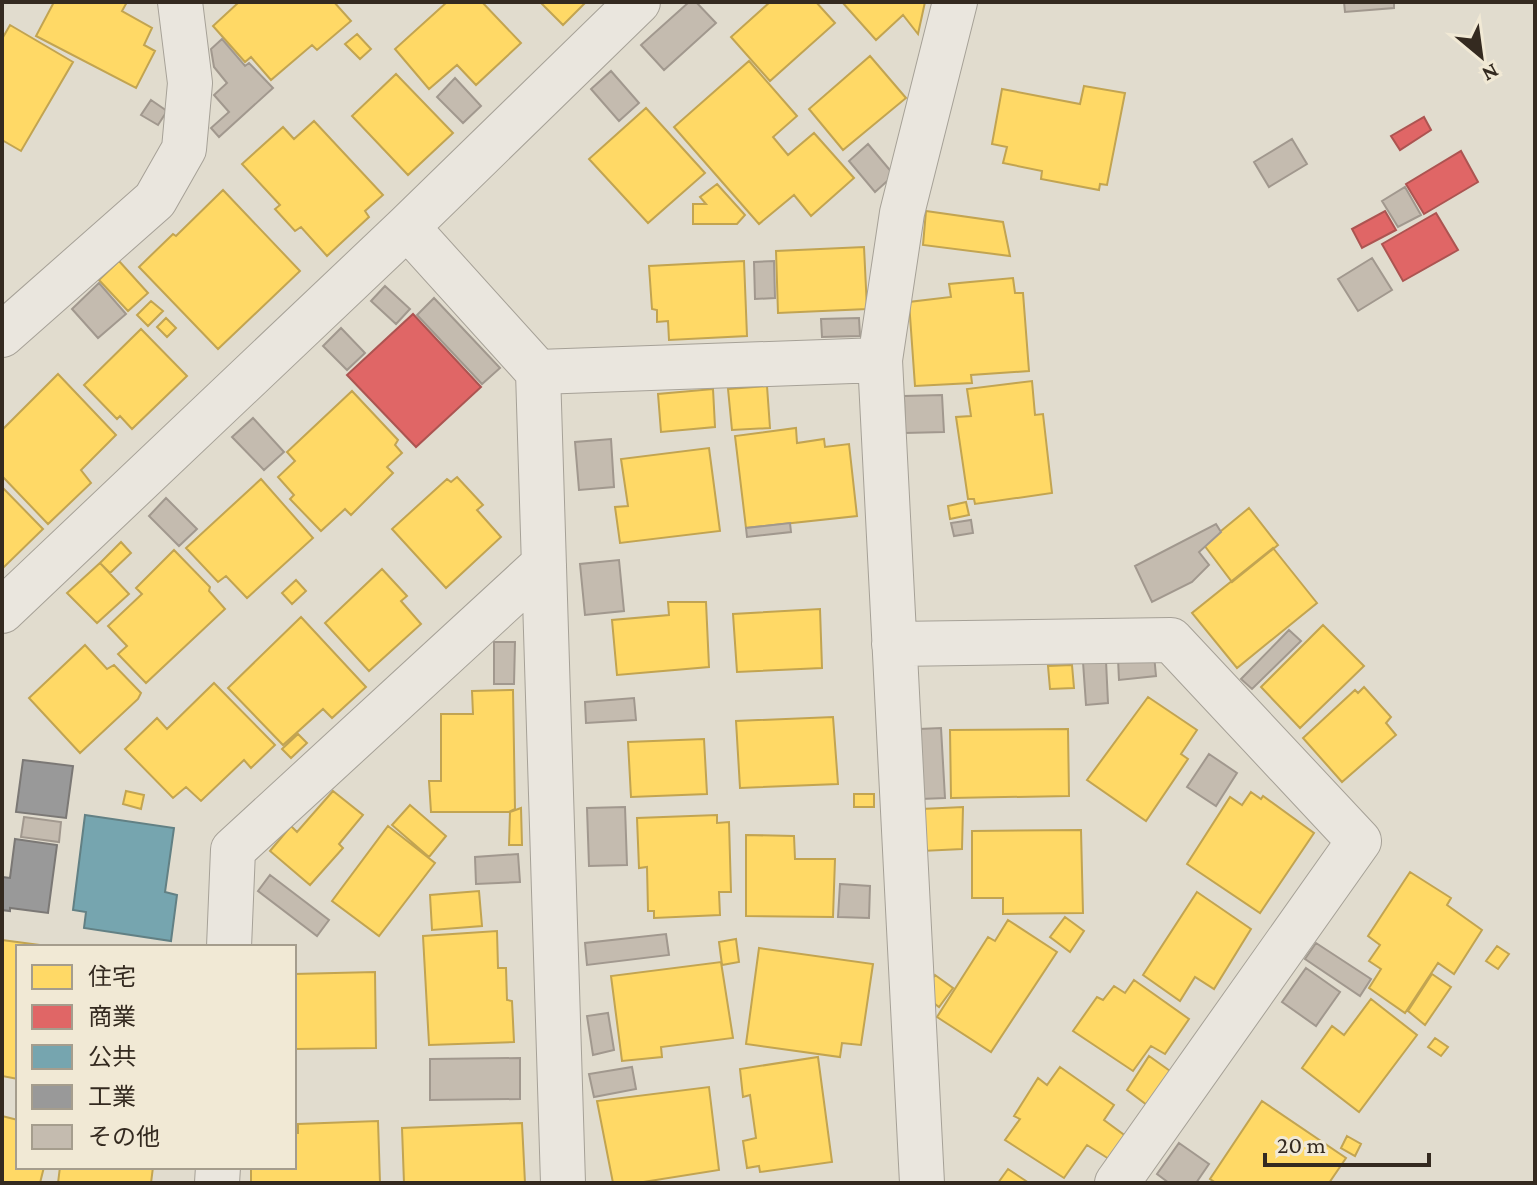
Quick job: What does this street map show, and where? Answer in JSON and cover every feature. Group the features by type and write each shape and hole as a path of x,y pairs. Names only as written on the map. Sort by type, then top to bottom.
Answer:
{"street":[{"path":"2,335 155,200 184,149 190,83 180,2"},
{"path":"2,611 407,227 638,2"},
{"path":"922,1183 880,360 902,213 955,2"},
{"path":"407,227 538,372 563,1183"},
{"path":"538,372 880,360"},
{"path":"229,945 233,850 544,564"},
{"path":"894,644 1171,640 1359,841 1117,1183"}],"building: 住宅":[{"path":"54,2 127,2 122,11 152,28 144,45 155,51 136,88 36,36"},
{"path":"239,2 334,2 351,21 317,50 312,45 271,80 251,57 245,62 213,26"},
{"path":"447,2 482,2 521,43 476,85 457,65 429,89 395,49"},
{"path":"540,2 586,2 563,25"},
{"path":"770,2 816,2 835,23 770,81 731,37"},
{"path":"842,2 925,2 918,34 903,15 876,40"},
{"path":"10,25 73,62 21,151 2,140 2,39"},
{"path":"357,34 371,49 360,59 345,44"},
{"path":"870,56 906,98 843,150 809,109"},
{"path":"749,61 797,116 773,137 788,155 814,133 854,178 811,216 794,195 759,224 674,127"},
{"path":"396,74 453,133 408,175 352,116"},
{"path":"1084,86 1125,93 1107,185 1100,184 1099,190 1041,179 1042,171 1003,163 1007,147 992,144 1002,89 1080,104"},
{"path":"646,108 705,173 648,223 589,159"},
{"path":"314,121 383,195 365,211 369,217 327,256 301,227 295,231 275,209 280,205 242,164 283,127 294,139"},
{"path":"717,184 745,215 737,224 693,224 693,204 706,204 700,197"},
{"path":"223,190 300,271 218,349 139,267"},
{"path":"926,211 1003,222 1010,256 923,245"},
{"path":"864,247 867,309 778,313 776,251"},
{"path":"119,261 148,293 128,311 99,280"},
{"path":"744,261 747,336 669,340 668,321 657,322 657,310 652,309 649,266"},
{"path":"1013,278 1015,293 1023,293 1029,371 971,375 972,383 915,386 909,302 951,297 949,284"},
{"path":"151,301 163,311 148,326 137,315"},
{"path":"166,318 176,328 167,337 157,327"},
{"path":"141,329 187,376 132,429 120,416 117,419 84,385"},
{"path":"58,374 116,435 81,470 91,483 48,524 2,476 2,430"},
{"path":"1032,381 1035,415 1043,414 1052,493 975,504 974,499 968,499 956,417 971,416 967,389"},
{"path":"767,386 770,428 732,430 728,389"},
{"path":"713,389 715,427 661,432 658,394"},
{"path":"352,391 398,440 395,445 402,453 387,467 393,473 351,515 345,509 321,531 290,499 294,495 278,477 295,461 287,452"},
{"path":"796,428 797,443 824,439 825,447 849,444 857,516 746,528 735,436"},
{"path":"709,448 720,531 620,543 615,507 628,506 621,459"},
{"path":"457,477 483,505 477,510 501,537 446,588 392,529 447,479 451,482"},
{"path":"261,479 313,538 247,598 226,576 218,582 186,548"},
{"path":"2,487 43,529 2,569"},
{"path":"966,502 969,515 950,519 948,506"},
{"path":"1249,508 1278,545 1232,582 1204,545"},
{"path":"121,542 131,553 110,573 100,563"},
{"path":"1273,548 1317,603 1237,668 1192,613"},
{"path":"174,550 210,587 209,591 225,609 146,683 118,654 127,646 108,626 142,594 136,588"},
{"path":"100,563 129,594 97,623 67,593"},
{"path":"382,569 407,596 401,601 421,624 369,671 325,623"},
{"path":"296,580 306,591 292,604 282,593"},
{"path":"668,602 706,602 709,667 617,675 612,620 669,615"},
{"path":"820,609 822,668 737,672 733,614"},
{"path":"301,617 366,687 332,718 323,709 283,745 228,688"},
{"path":"1323,625 1364,666 1300,728 1261,687"},
{"path":"85,645 107,669 114,665 141,693 80,753 29,698"},
{"path":"1072,665 1074,688 1050,689 1048,666"},
{"path":"214,683 275,745 251,768 244,760 201,801 186,787 173,798 125,749 157,718 167,729"},
{"path":"1364,687 1391,717 1386,723 1396,735 1342,782 1303,738 1355,690 1358,693"},
{"path":"513,690 515,809 509,812 431,812 429,781 441,781 441,714 473,714 472,691"},
{"path":"1148,697 1197,730 1181,754 1188,759 1146,821 1087,780"},
{"path":"833,717 838,784 740,788 736,721"},
{"path":"1068,729 1069,796 951,798 950,730"},
{"path":"298,734 307,743 291,758 282,749"},
{"path":"704,739 707,794 631,797 628,742"},
{"path":"126,791 144,795 141,809 123,804"},
{"path":"333,791 363,815 339,844 343,848 310,885 270,851 291,826 297,832"},
{"path":"1251,792 1261,799 1263,796 1314,833 1260,913 1187,864 1230,797 1242,805"},
{"path":"854,794 874,794 874,807 854,807"},
{"path":"410,805 446,836 429,857 392,825"},
{"path":"963,807 962,849 922,851 921,809"},
{"path":"521,808 522,845 509,845 510,812"},
{"path":"717,815 717,823 729,822 731,892 719,892 720,915 654,918 654,911 648,911 647,867 639,868 637,818"},
{"path":"388,826 435,863 379,936 332,901"},
{"path":"1081,830 1083,913 1003,914 1003,898 972,898 972,831"},
{"path":"746,835 794,836 795,859 835,859 833,917 746,916"},
{"path":"1410,872 1451,898 1447,905 1482,930 1454,974 1438,963 1405,1013 1369,988 1381,969 1369,961 1380,945 1368,936"},
{"path":"479,891 482,926 432,930 430,895"},
{"path":"1197,892 1251,929 1214,989 1195,977 1180,1001 1143,975"},
{"path":"1065,917 1084,931 1070,952 1050,937"},
{"path":"1008,920 1057,952 991,1052 937,1017 988,937 995,941"},
{"path":"497,931 498,968 506,968 507,1000 512,1001 514,1042 429,1045 423,936"},
{"path":"736,939 739,962 722,965 719,942"},
{"path":"2,940 40,945 16,945 16,1079 2,1076"},
{"path":"1497,946 1509,954 1498,969 1486,961"},
{"path":"759,948 873,964 861,1045 842,1043 840,1057 746,1044"},
{"path":"721,962 733,1038 661,1047 662,1057 622,1061 611,976"},
{"path":"375,972 376,1048 296,1049 296,974"},
{"path":"1432,974 1451,987 1425,1025 1408,1011"},
{"path":"935,975 953,988 939,1007 922,994"},
{"path":"1134,980 1189,1019 1165,1054 1151,1046 1133,1071 1073,1031 1097,997 1103,1000 1114,986 1125,993"},
{"path":"1371,999 1417,1035 1359,1112 1302,1068 1332,1026 1344,1035"},
{"path":"1435,1038 1448,1047 1441,1056 1428,1047"},
{"path":"1149,1056 1170,1071 1147,1105 1127,1090"},
{"path":"818,1057 832,1162 760,1172 759,1166 747,1168 743,1141 756,1138 750,1095 743,1097 740,1069"},
{"path":"1060,1067 1114,1105 1104,1120 1127,1137 1109,1159 1087,1145 1064,1178 1005,1140 1020,1119 1014,1116 1038,1078 1047,1085"},
{"path":"709,1087 719,1170 637,1183 613,1183 597,1101"},
{"path":"1262,1101 1346,1158 1329,1183 1216,1183 1210,1179"},
{"path":"2,1116 16,1120 16,1169 44,1169 40,1183 2,1183"},
{"path":"378,1121 380,1183 251,1183 251,1169 296,1169 298,1124"},
{"path":"522,1123 525,1183 404,1183 402,1128"},
{"path":"1347,1136 1361,1144 1355,1156 1341,1148"},
{"path":"60,1169 153,1169 151,1183 58,1183"},
{"path":"1008,1169 1029,1183 998,1183"}],"building: 商業":[{"path":"1424,117 1431,130 1400,150 1391,136"},
{"path":"1461,151 1478,182 1424,214 1406,184"},
{"path":"1385,211 1396,230 1362,248 1352,229"},
{"path":"1436,213 1458,250 1403,281 1382,244"},
{"path":"413,314 481,387 416,447 347,375"}],"building: 公共":[{"path":"85,815 174,828 165,892 177,895 171,941 84,928 86,912 73,910"}],"building: 工業":[{"path":"23,760 73,766 66,818 16,812"},
{"path":"15,839 57,845 48,913 10,908 10,911 2,910 2,877 10,878"}],"building: その他":[{"path":"689,2 696,2 716,23 664,70 641,45"},
{"path":"1344,2 1394,2 1394,8 1345,12"},
{"path":"222,39 245,66 249,63 273,88 219,137 211,128 229,112 214,95 227,83 214,67 211,49"},
{"path":"611,71 639,103 619,121 591,89"},
{"path":"455,78 481,106 463,123 437,97"},
{"path":"151,100 167,111 158,125 141,115"},
{"path":"1292,139 1307,164 1269,187 1254,162"},
{"path":"868,144 894,175 875,192 849,161"},
{"path":"1405,187 1421,215 1398,227 1382,201"},
{"path":"1372,258 1392,290 1358,311 1338,279"},
{"path":"774,261 775,298 755,299 754,262"},
{"path":"99,283 126,314 98,338 72,309"},
{"path":"385,286 410,309 396,324 371,301"},
{"path":"434,298 500,368 482,384 417,315"},
{"path":"859,318 860,336 822,337 821,319"},
{"path":"341,328 365,353 347,370 323,346"},
{"path":"942,395 944,432 905,433 904,396"},
{"path":"253,418 284,452 264,470 232,437"},
{"path":"611,439 614,487 579,490 575,442"},
{"path":"166,498 197,529 179,546 149,516"},
{"path":"971,520 973,533 954,536 951,523"},
{"path":"790,523 791,532 747,537 746,528"},
{"path":"1216,524 1221,532 1199,552 1209,565 1192,582 1152,602 1135,566"},
{"path":"619,560 624,611 585,615 580,564"},
{"path":"1289,630 1301,641 1252,689 1241,679"},
{"path":"494,642 515,642 514,684 494,684"},
{"path":"1154,655 1156,676 1119,680 1118,659"},
{"path":"1106,661 1108,703 1086,705 1083,662"},
{"path":"634,698 636,720 586,723 585,702"},
{"path":"941,728 945,798 921,799 919,729"},
{"path":"1209,754 1237,773 1216,806 1187,787"},
{"path":"625,807 627,865 589,866 587,808"},
{"path":"24,817 61,822 59,842 21,837"},
{"path":"518,854 520,882 476,884 475,857"},
{"path":"270,875 329,920 317,936 258,891"},
{"path":"840,884 870,886 869,918 838,917"},
{"path":"666,934 669,955 587,965 585,943"},
{"path":"1316,943 1371,979 1360,996 1305,959"},
{"path":"1306,968 1340,992 1316,1026 1282,1002"},
{"path":"608,1013 614,1050 593,1055 587,1016"},
{"path":"520,1058 520,1099 430,1100 430,1059"},
{"path":"632,1067 636,1089 594,1097 589,1074"},
{"path":"1179,1143 1209,1164 1196,1183 1169,1183 1157,1174"}]}
